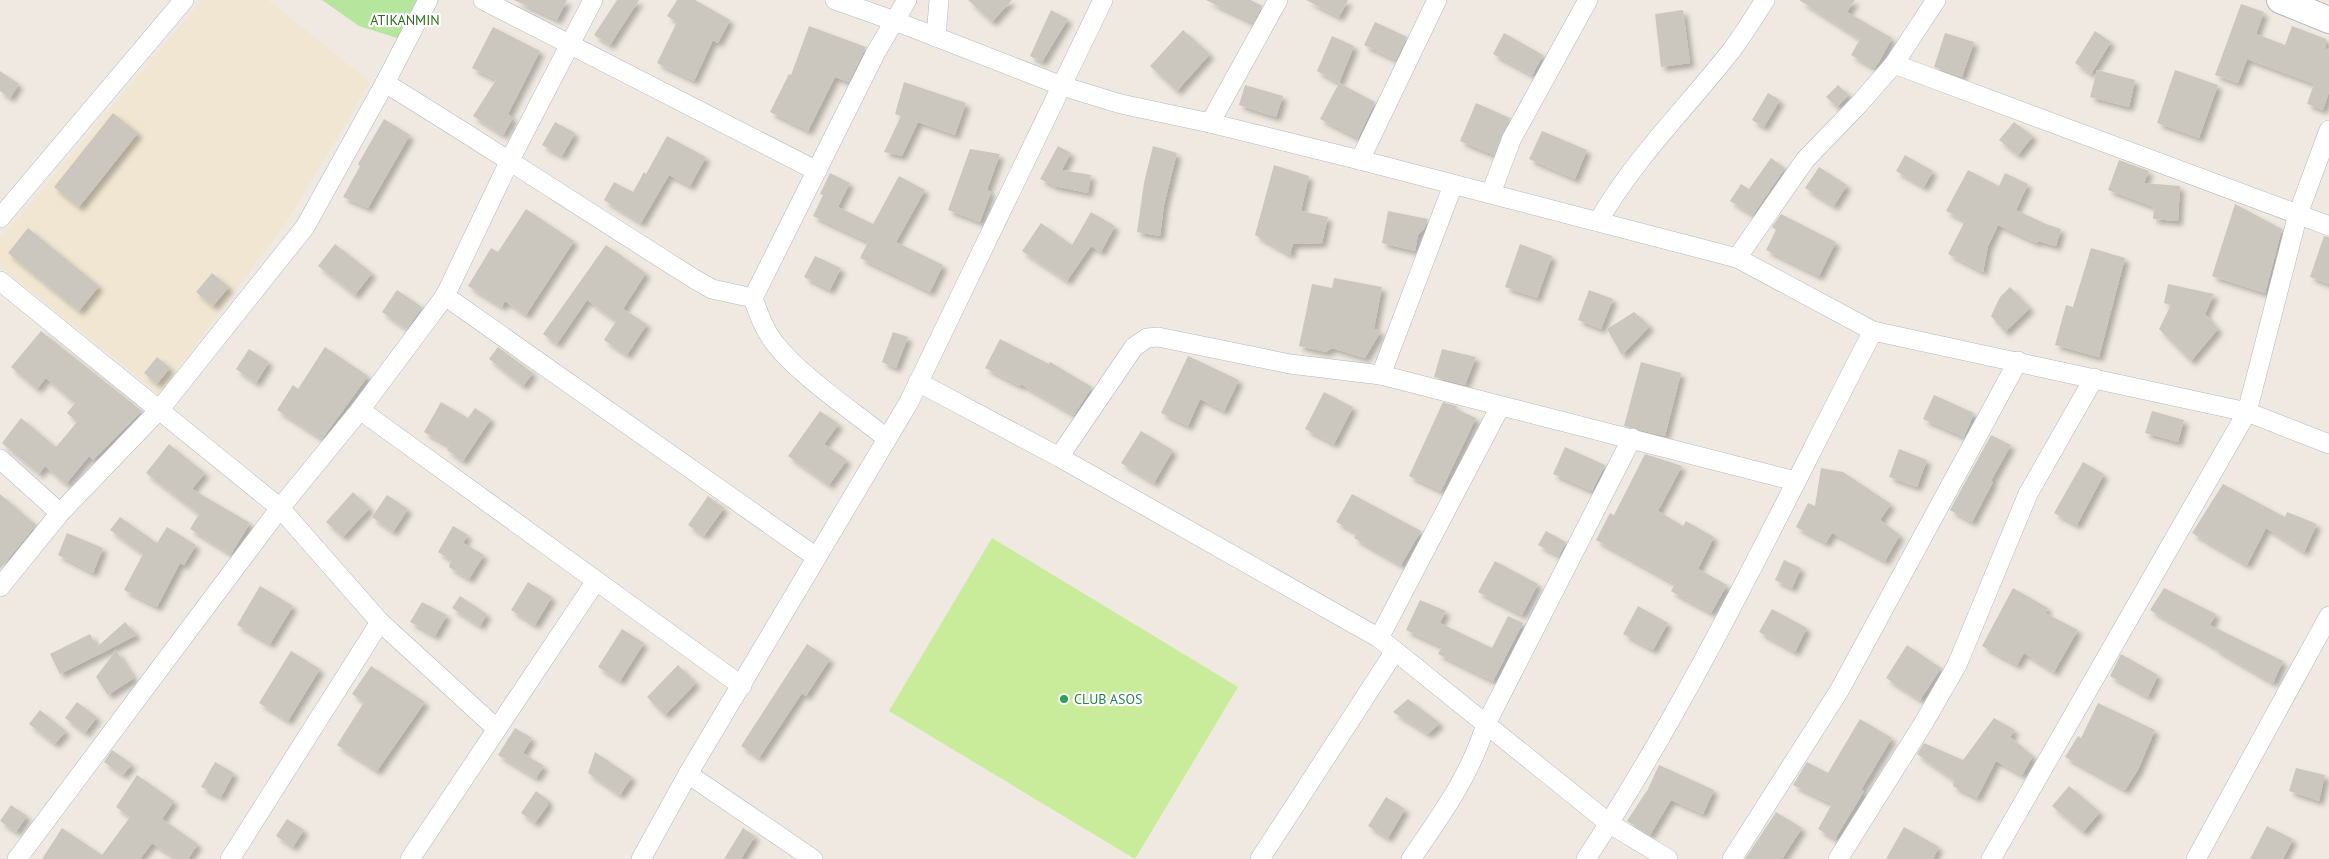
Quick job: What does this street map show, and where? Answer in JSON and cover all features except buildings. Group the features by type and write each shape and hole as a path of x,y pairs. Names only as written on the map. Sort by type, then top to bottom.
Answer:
{"street":[{"path":"0,218 184,0"},
{"path":"0,587 60,513 160,409 305,227 385,83 428,0"},
{"path":"483,0 817,171"},
{"path":"17,859 280,508 360,410 445,296 510,160 593,0"},
{"path":"835,0 895,21 1062,86 1121,104 1210,123 1360,160 1599,220 1737,258 1873,331 2018,360 2247,412 2329,444"},
{"path":"886,438 810,378 777,346 763,324 753,298 876,52 907,0"},
{"path":"936,37 939,0"},
{"path":"641,859 688,774 909,402 1103,0"},
{"path":"1210,123 1278,0"},
{"path":"1360,160 1437,0"},
{"path":"1490,193 1512,138 1588,0"},
{"path":"1599,220 1615,193 1669,124 1732,50 1765,0"},
{"path":"1737,258 1805,160 1859,104 1894,64 1936,0"},
{"path":"2280,0 2329,20"},
{"path":"1894,64 2329,226"},
{"path":"385,83 510,160 569,200 696,280 712,289 753,298"},
{"path":"1991,859 2247,412 2298,214 2329,130"},
{"path":"1381,375 1453,184"},
{"path":"0,282 160,409 280,508 380,622 497,729"},
{"path":"445,296 816,557"},
{"path":"1586,859 1610,824 1709,651 1873,331"},
{"path":"1059,457 1134,347 1147,338 1179,340 1290,364 1381,375 1795,481"},
{"path":"1732,859 1839,691 2018,360"},
{"path":"1838,859 1923,724 1957,665 2028,494 2094,378"},
{"path":"918,382 1059,457 1380,638 1610,824 1668,859"},
{"path":"1380,638 1500,407"},
{"path":"360,410 742,686"},
{"path":"1411,859 1462,782 1477,753 1486,724 1632,438"},
{"path":"0,459 60,513"},
{"path":"410,859 596,581"},
{"path":"2196,859 2329,616"},
{"path":"230,859 380,622"},
{"path":"1260,859 1395,651"},
{"path":"688,774 813,859"}],"shaded area":[{"path":"202,0 268,0 370,82 287,221 159,394 0,266 0,239"}],"green space":[{"name":"ATIKANMIN","path":"322,0 439,0 416,44 359,26"},
{"name":"CLUB ASOS","path":"992,538 1238,687 1135,859 889,711"}],"place":[{"name":"CLUB ASOS","path":"1064,699"}]}
